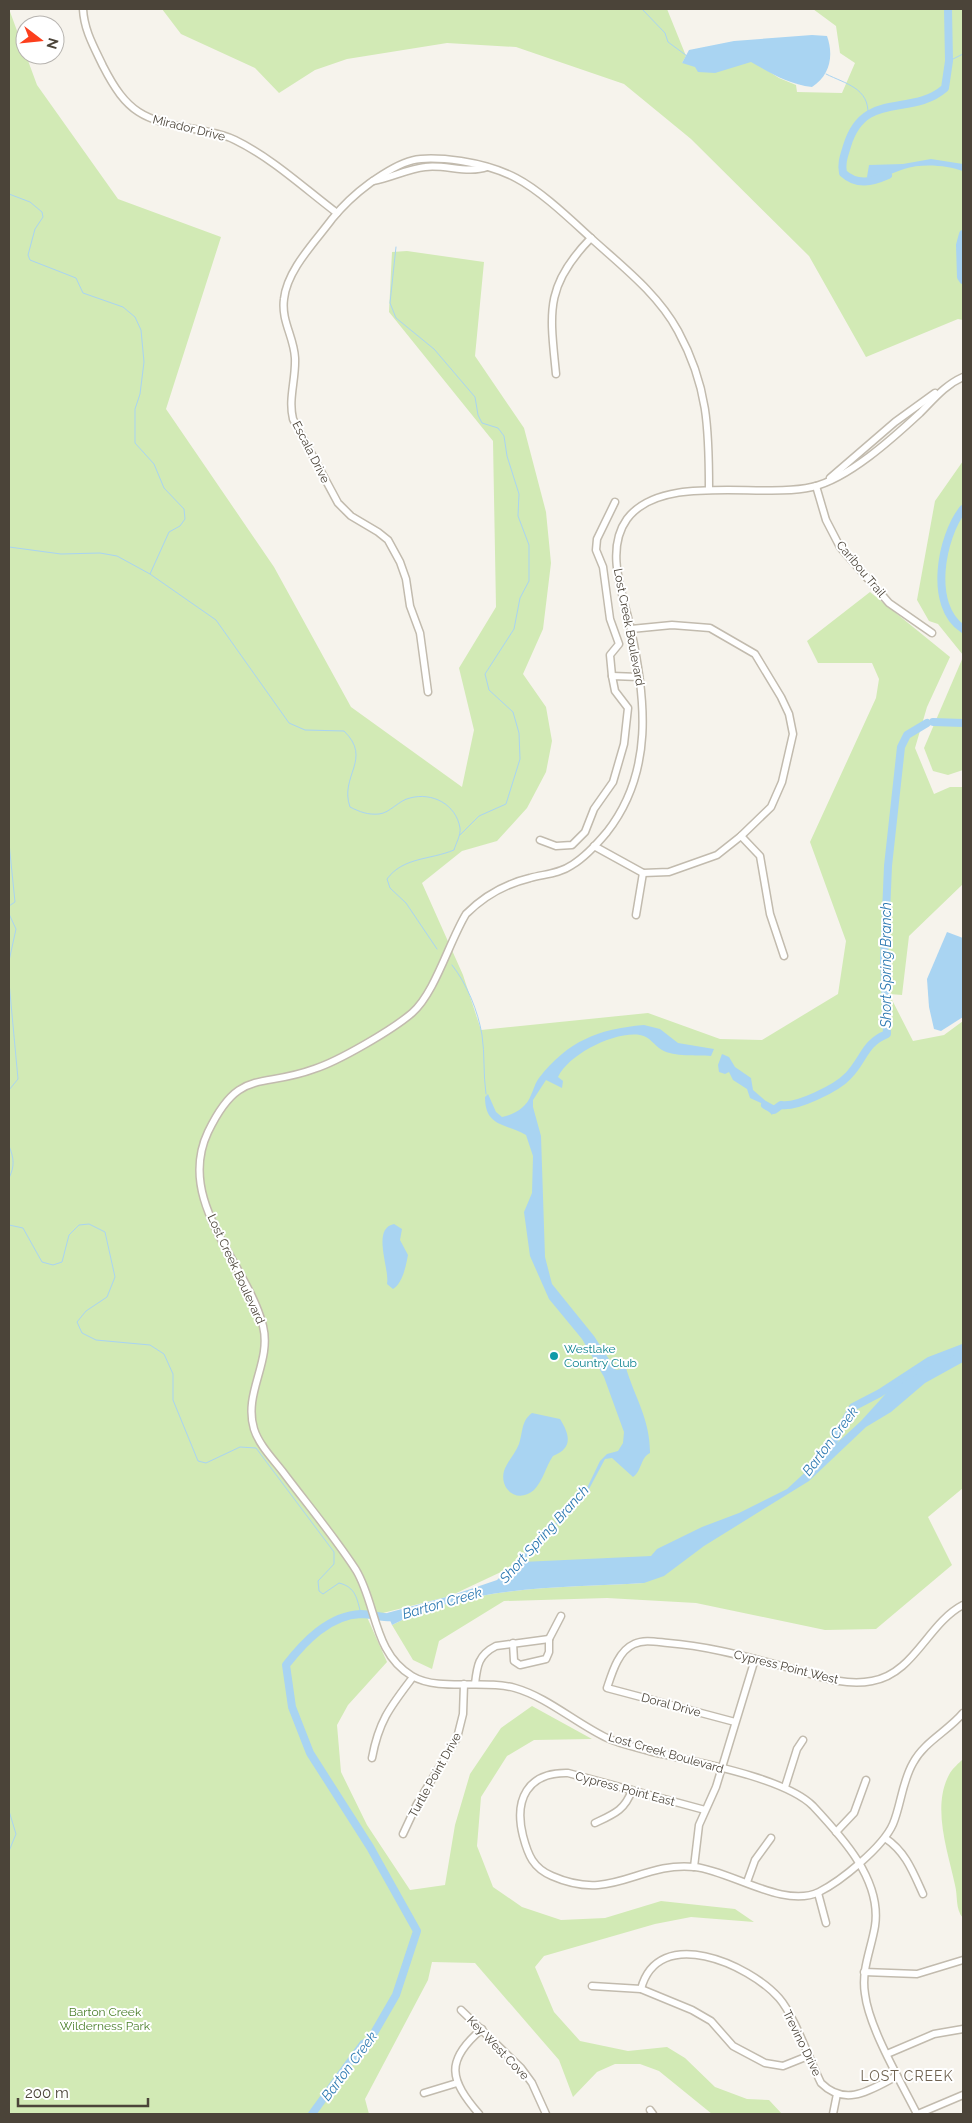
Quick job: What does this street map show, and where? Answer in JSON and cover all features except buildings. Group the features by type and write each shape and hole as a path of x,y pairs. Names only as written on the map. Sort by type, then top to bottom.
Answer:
{"street":[{"name":"Mirador Drive","path":"83,9 87,31 116,92 131,107 157,122 216,132 236,140 253,149 337,213"},
{"name":"Escala Drive","path":"428,692 420,633 410,606 406,579 400,562 388,540 351,516 338,503 292,414 291,396 295,361 292,342 284,321 284,294 298,266 350,197 402,162 418,159 481,164 516,178 591,238 638,279 679,333 695,368 706,409 709,490"},
{"path":"556,374 551,324 553,299 568,265 591,238"},
{"name":"Lost Creek Boulevard","path":"825,482 919,404 963,377"},
{"name":"Lost Creek Boulevard","path":"917,2114 897,2076 866,2003 864,1972 876,1922 876,1909 872,1888 859,1864 836,1832 805,1799 785,1787 609,1739 514,1688 424,1681 413,1677 401,1667 382,1644 357,1572 267,1452 253,1426 251,1401 264,1362 265,1334 257,1308 222,1242 207,1205 200,1170 202,1146 224,1104 240,1088 257,1080 298,1074 324,1066 386,1031 417,1008 429,990 456,931 466,914 477,903 501,888 518,881 551,874 572,865 594,846 615,820 638,764 644,724 631,629 616,561 616,550 622,529 633,513 648,502 669,496 709,490 784,490 816,486 839,477 867,457 920,413 942,389"},
{"path":"862,451 867,457"},
{"name":"Caribou Trail","path":"816,486 826,520 840,547 889,603 932,633"},
{"path":"540,840 556,846 572,846 576,842 585,832 599,801 613,782 622,753 628,720 628,708 615,691 612,676 610,655 619,644 610,619 603,567 596,544 607,516 615,502"},
{"path":"594,846 643,873 669,872 717,854 741,836 771,806 782,782 793,734 789,714 781,697 755,654 710,628 672,624 631,629"},
{"path":"612,676 639,677"},
{"path":"741,836 760,856 770,914 784,956"},
{"path":"636,915 643,873"},
{"name":"Cypress Point West","path":"607,1688 620,1656 635,1643 645,1642 698,1646 836,1680 872,1681 883,1678 903,1665 948,1616 963,1605"},
{"path":"513,1644 514,1661 520,1665 546,1659 550,1652 548,1639 561,1616"},
{"path":"475,1684 476,1668 484,1653 496,1646 548,1639"},
{"path":"694,1867 699,1825 722,1769 734,1722 756,1659"},
{"path":"372,1758 375,1738 386,1712 413,1677"},
{"name":"Turtle Point Drive","path":"403,1834 421,1798 457,1738 463,1714 464,1684"},
{"name":"Doral Drive","path":"607,1688 734,1722"},
{"path":"923,1894 906,1857 898,1847 885,1838 892,1826 913,1762 928,1745 948,1729 963,1713"},
{"path":"785,1787 797,1748 803,1740"},
{"name":"Cypress Point East","path":"705,1810 568,1773 555,1773 535,1781 526,1790 522,1799 519,1820 527,1855 533,1863 552,1876 590,1887 614,1884 667,1868 694,1867 747,1882 786,1896 818,1892 859,1864 885,1838"},
{"path":"836,1832 854,1813 866,1780"},
{"path":"596,1823 618,1812 628,1800 632,1790"},
{"path":"747,1882 755,1860 771,1838"},
{"path":"818,1892 826,1923"},
{"name":"Trevino Drive","path":"641,1989 644,1977 653,1965 671,1956 697,1955 727,1963 761,1982 779,1998 821,2083 829,2091 837,2094"},
{"path":"864,1972 917,1974 963,1960"},
{"path":"592,1986 641,1989 704,2016 733,2046 765,2063 783,2066 808,2056"},
{"name":"Key West Cove","path":"461,2010 527,2076 546,2114"},
{"path":"479,2114 462,2094 457,2084 457,2059 462,2050 482,2029"},
{"path":"887,2054 934,2034 963,2029"},
{"path":"833,2114 837,2094 857,2096 897,2076"},
{"path":"424,2093 457,2084"},
{"path":"917,2114 963,2095"}],"green space":[{"name":"Barton Creek Wilderness Park","path":"9,9 15,25 15,65 30,65 37,85 118,199 221,237 166,409 274,567 351,707 462,787 474,730 459,668 496,607 493,441 389,312 392,252 407,251 484,262 475,356 524,428 546,512 551,563 543,629 523,674 546,707 552,741 546,772 527,808 497,841 462,851 422,883 463,975 481,1030 648,1013 720,1039 762,1040 838,994 846,941 810,842 876,698 879,679 872,663 818,663 807,641 870,592 950,657 927,707 915,748 934,794 950,787 963,787 963,884 909,936 902,995 889,994 913,1041 944,1035 963,1021 963,1488 928,1517 952,1565 876,1629 825,1630 696,1603 607,1598 504,1601 439,1641 432,1669 413,1660 392,1625 421,1612 483,1595 547,1588 644,1583 522,1562 450,1596 367,1617 387,1662 348,1705 337,1725 341,1772 367,1825 410,1890 445,1885 455,1825 470,1774 501,1728 532,1706 592,1739 534,1740 507,1756 481,1797 477,1846 493,1887 522,1907 561,1920 605,1918 661,1901 735,1909 754,1922 691,1917 655,1924 544,1956 535,1967 554,2012 580,2041 628,2051 667,2047 685,2058 715,2087 747,2099 769,2100 782,2114 712,2114 659,2071 640,2064 615,2064 597,2072 573,2097 559,2060 475,1963 432,1962 428,1980 365,2099 369,2114 9,2114"},
{"path":"162,9 667,9 686,56 682,63 751,60 779,78 796,85 797,92 842,93 855,63 840,53 836,26 813,9 963,9 963,320 958,319 866,357 809,256 691,139 624,84 516,47 447,43 347,59 315,70 279,93 255,68 181,34"},
{"path":"963,461 963,655 938,624 929,621 917,600 935,501"},
{"path":"963,657 963,770 948,775 933,771 924,748"},
{"path":"963,1759 963,1918 958,1907 941,1814 944,1786 951,1771"}],"water":[{"path":"812,35 827,36 830,58 827,71 812,87 787,81 751,62 715,73 698,72 695,67 682,63 689,50 734,41"},
{"path":"931,159 963,164 963,171 942,166 926,165 911,167 882,177 867,177 869,165 903,164"},
{"path":"947,932 963,938 963,1017 941,1031 934,1029 929,1007 927,979"},
{"path":"644,1025 660,1029 678,1043 714,1049 711,1056 673,1054 659,1048 647,1037 640,1035 606,1040 582,1053 564,1068 558,1077 563,1081 562,1088 546,1080 533,1100 533,1107 541,1136 545,1257 552,1284 594,1336 616,1370 626,1368 645,1419 650,1453 644,1458 633,1477 612,1458 605,1459 589,1489 522,1562 651,1556 657,1549 702,1527 739,1513 787,1489 861,1421 891,1388 926,1363 963,1349 963,1362 925,1383 891,1412 866,1427 809,1481 704,1546 664,1576 644,1583 547,1588 483,1595 421,1612 392,1625 387,1613 450,1596 497,1580 568,1511 587,1488 600,1461 607,1454 618,1451 623,1443 624,1432 604,1377 582,1339 549,1299 530,1256 524,1212 532,1193 533,1156 526,1135 492,1119 488,1114 485,1097 488,1094 496,1112 502,1117 520,1110 529,1099 538,1080 550,1065 573,1046 598,1034"},
{"path":"722,1054 729,1057 735,1067 751,1078 753,1090 775,1109 772,1115 761,1103 750,1098 747,1089 733,1080 729,1072 725,1074 719,1072 718,1065"},
{"path":"394,1224 402,1229 400,1240 408,1255 402,1278 393,1289 387,1284 382,1241 387,1227"},
{"path":"532,1413 560,1419 566,1430 568,1440 564,1449 553,1456 534,1490 522,1496 511,1493 504,1484 503,1478 507,1464 519,1444 524,1423"}],"waterway":[{"path":"642,9 665,33 668,42 687,56"},
{"name":"Short Spring Branch","path":"888,175 865,182 848,177 843,173 842,169 847,146 855,128 865,117 890,107 918,102 932,97 945,88 949,61 948,9"},
{"path":"949,61 963,54"},
{"path":"826,74 855,88 865,98 868,114"},
{"path":"9,194 30,202 42,212 43,217 35,229 28,255 30,260 76,278 83,293 123,307 135,317 141,330 144,362 140,394 135,409 135,443 154,464 164,488 184,509 185,519 180,526 169,532 150,574 216,620 289,723 305,730 344,731 356,750 356,759 348,786 350,807 364,813 379,814 406,799 427,797 442,802 454,812 460,828 454,850 409,863 393,872 387,879 390,888 406,903 437,949"},
{"name":"Short Spring Branch","path":"963,234 960,245 961,277 963,280"},
{"path":"396,247 390,303 396,318 434,349 475,397 478,415 482,423 498,428 504,436 507,456 519,494 518,516 529,545 529,581 520,598 514,629 485,674 489,690 513,712 519,733 520,759 506,804 479,816 460,835"},
{"name":"Short Spring Branch","path":"963,509 955,521 949,536 944,553 942,571 942,588 945,604 952,618 963,629"},
{"path":"9,547 61,554 100,553 117,556 150,574"},
{"name":"Short Spring Branch","path":"933,722 963,723"},
{"name":"Short Spring Branch","path":"765,1105 774,1110 781,1105 806,1100 835,1086 848,1076 873,1042 887,1034 884,960 888,866 901,747 907,735 927,723"},
{"path":"9,843 15,902 9,906"},
{"path":"9,914 16,929 9,961"},
{"path":"452,965 467,989 478,1017 483,1042 486,1094"},
{"path":"9,982 18,1079 9,1090"},
{"path":"9,1146 13,1162 9,1178"},
{"path":"9,1225 23,1228 42,1262 53,1265 62,1262 69,1235 79,1225 89,1224 105,1232 115,1277 107,1297 86,1311 77,1322 82,1333 96,1340 150,1345 164,1354 173,1374 173,1400 198,1461 206,1463 240,1447 256,1448 334,1552 334,1564 318,1581 319,1591 323,1594 339,1583 349,1587 355,1594 361,1614"},
{"name":"Barton Creek","path":"810,1471 832,1444 853,1407 880,1393 929,1361 963,1348"},
{"name":"Barton Creek","path":"312,2114 363,2044 370,2040 396,1995 417,1931 370,1847 310,1753 292,1707 286,1665 318,1631 338,1619 361,1614 396,1617"},
{"path":"9,1811 16,1834 9,1851"}],"place":[{"name":"Westlake Country Club","path":"554,1356"}],"district":[{"name":"LOST CREEK","path":"907,2076"}]}
